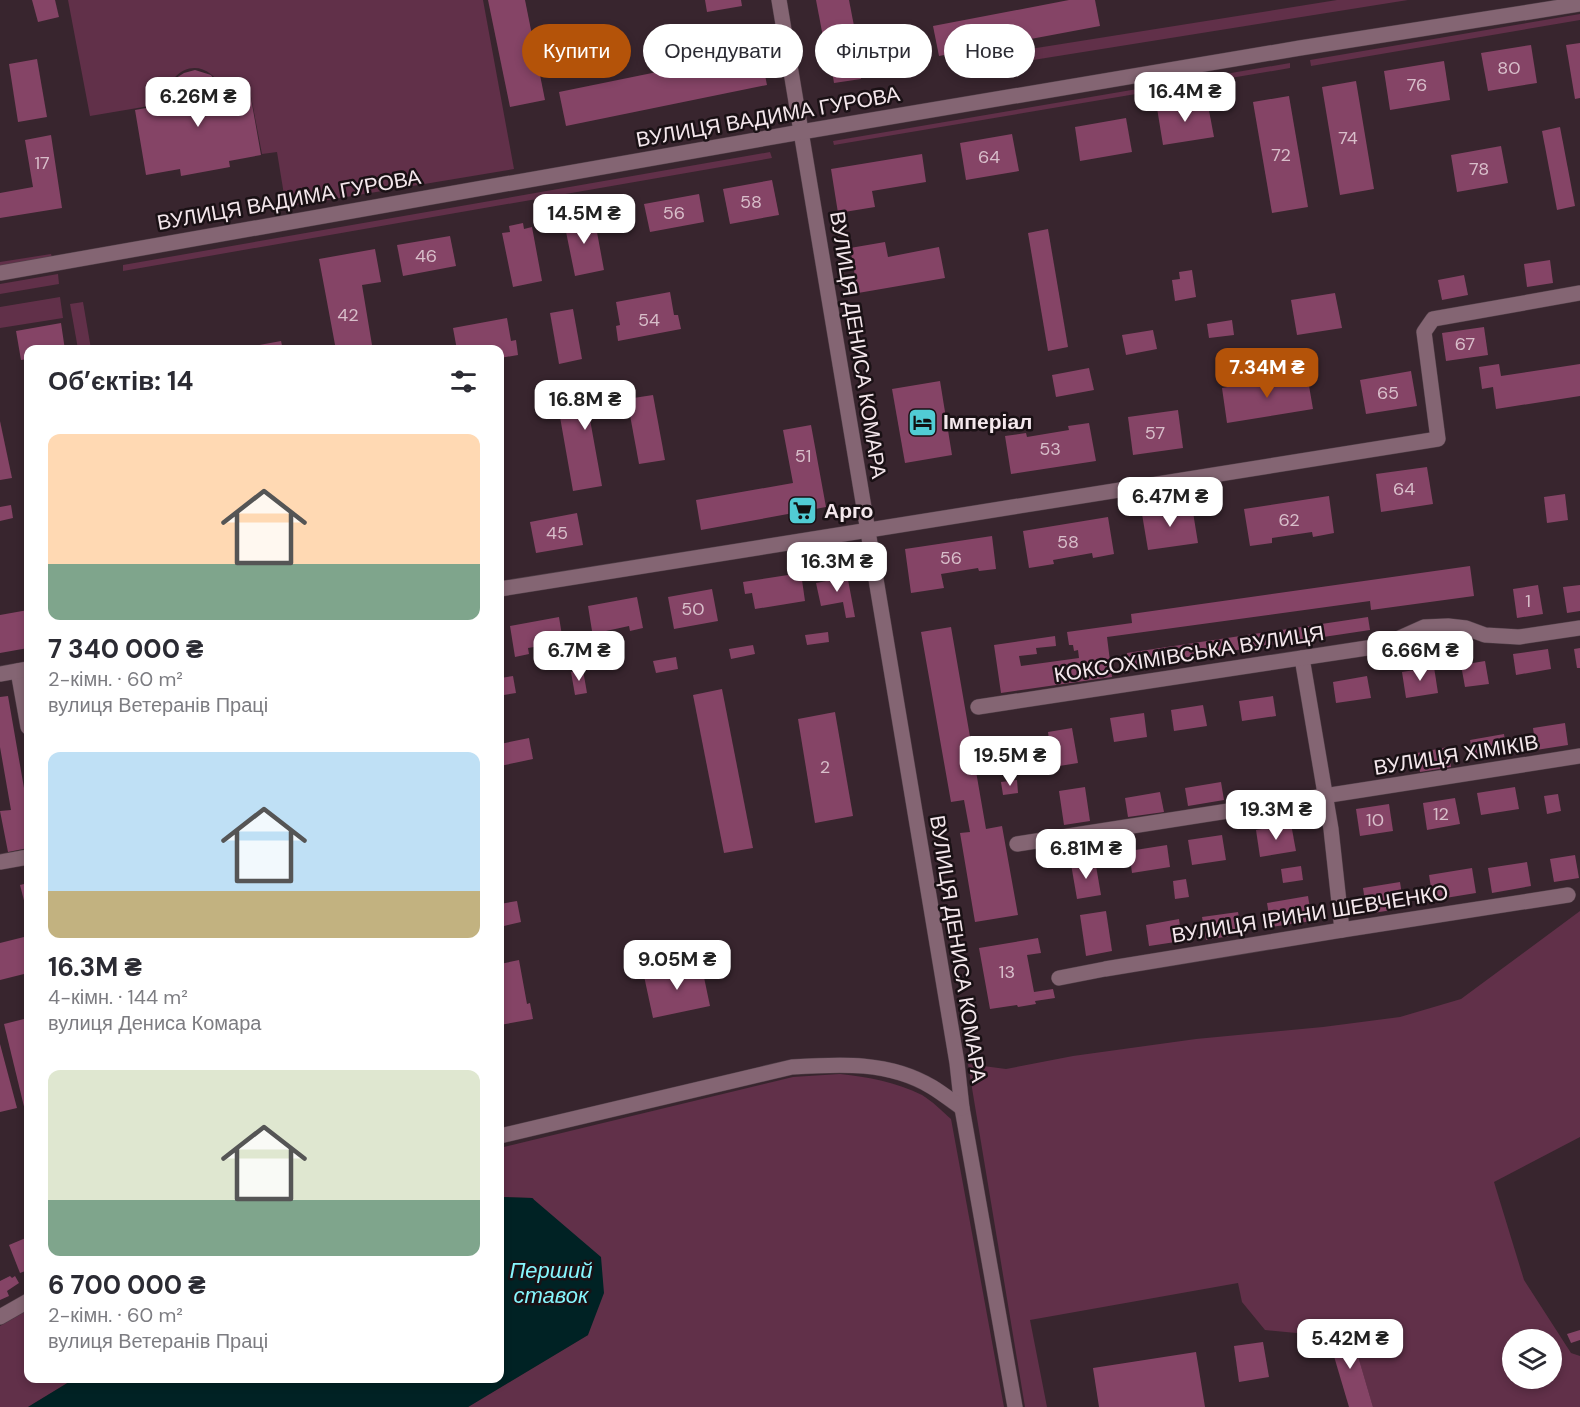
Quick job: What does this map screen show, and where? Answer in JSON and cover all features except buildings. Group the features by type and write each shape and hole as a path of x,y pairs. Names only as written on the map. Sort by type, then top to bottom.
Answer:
{"street":[{"name":"ВУЛИЦЯ ДЕНИСА КОМАРА","path":"779,0 956,1053 962,1108 1015,1407"},
{"name":"ВУЛИЦЯ ВАДИМА ГУРОВА","path":"0,273 801,132 1300,48 1580,4"},
{"path":"504,588 1438,439 1424,332 1433,319 1580,293"},
{"name":"КОКСОХІМІВСЬКА ВУЛИЦЯ","path":"978,707 1377,646 1424,627 1457,627 1485,635 1519,637 1580,628"},
{"path":"1302,658 1332,840 1342,930"},
{"path":"0,674 23,670"},
{"name":"ВУЛИЦЯ ХІМІКІВ","path":"1017,844 1580,756"},
{"path":"0,862 24,858"},
{"name":"ВУЛИЦЯ ІРИНИ ШЕВЧЕНКО","path":"1059,978 1342,930 1568,895"},
{"path":"504,1135 802,1066 842,1064 898,1072 930,1086 962,1108"},
{"path":"0,1317 24,1303"}],"shaded area":[{"path":"68,0 483,0 514,169 286,207 277,152 262,154 249,86 222,91 208,72 199,68 190,68 173,79 167,103 90,116"},
{"path":"1337,0 1408,0 1035,60 1035,48"},
{"path":"1580,14 1580,20 1311,66 1310,60"},
{"path":"1290,63 1290,68 834,145 833,141"},
{"path":"770,152 772,158 123,271 123,265"},
{"path":"51,254 53,261 0,270 0,262"},
{"path":"58,274 59,284 0,294 0,284"},
{"path":"60,297 63,318 0,328 0,307"},
{"path":"83,302 90,345 77,345 70,304"},
{"path":"1580,911 1580,1137 1494,1182 1524,1280 1556,1329 1502,1329 1502,1389 1562,1389 1562,1339 1571,1353 1580,1356 1580,1407 1373,1407 1350,1330 1328,1336 1265,1330 1242,1302 1238,1283 1030,1320 1047,1407 1025,1407 968,1064 1006,1069 1073,1056 1196,1039 1400,1017 1461,999"},
{"path":"840,1074 882,1081 922,1095 951,1119 1004,1407 468,1407 588,1335 533,1198 504,1197 504,1147 793,1077"},
{"path":"24,1312 24,1383 67,1383 28,1407 0,1407 0,1326"}],"water":[{"name":"Перший ставок","path":"504,1197 532,1198 601,1257 604,1293 588,1335 468,1407 28,1407 67,1383 504,1383"}],"place":[{"name":"Імперіал","path":"922,422"},
{"name":"Арго","path":"803,511"}]}
